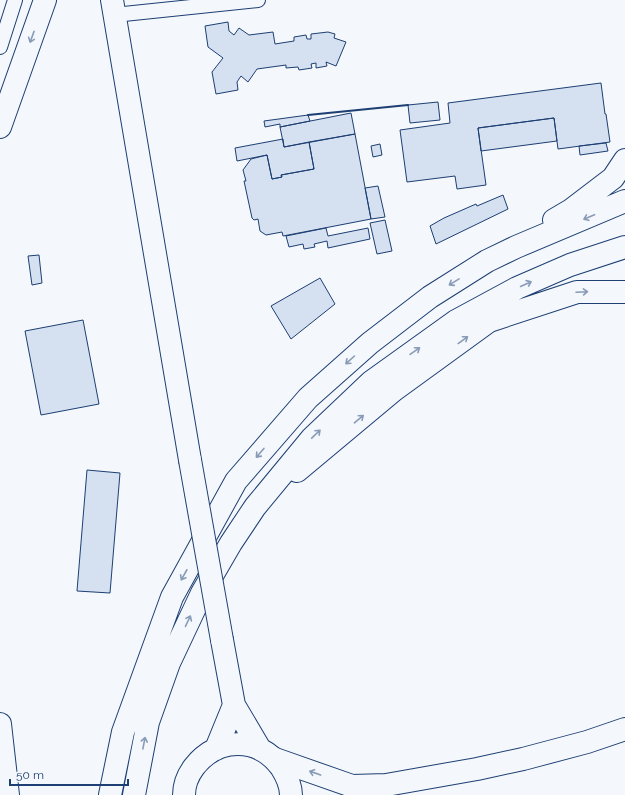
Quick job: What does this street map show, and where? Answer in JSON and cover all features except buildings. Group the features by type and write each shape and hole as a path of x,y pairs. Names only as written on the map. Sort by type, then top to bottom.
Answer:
{"main road":[{"path":"0,127 45,0"},
{"path":"113,8 190,460 234,705 267,754 286,774 291,795"},
{"path":"516,247 539,229 571,210 613,178 625,160"},
{"path":"110,795 123,732 172,596 236,481 308,398 370,343 430,297 487,261 516,247 625,202"},
{"path":"134,795 148,722 169,663 202,593 231,543 255,507 312,438 371,382 456,321 517,288 570,265 625,247"},
{"path":"255,507 394,390 489,321 577,292 625,292"},
{"path":"216,749 234,705"},
{"path":"0,724 8,795"},
{"path":"184,795 184,790 190,773 201,758 216,749 230,744 253,746 345,790 386,785 477,769 587,742 625,729"}],"street":[{"path":"0,47 15,0"},
{"path":"113,8 258,0"}],"wall":[{"path":"308,115 408,105"}]}
